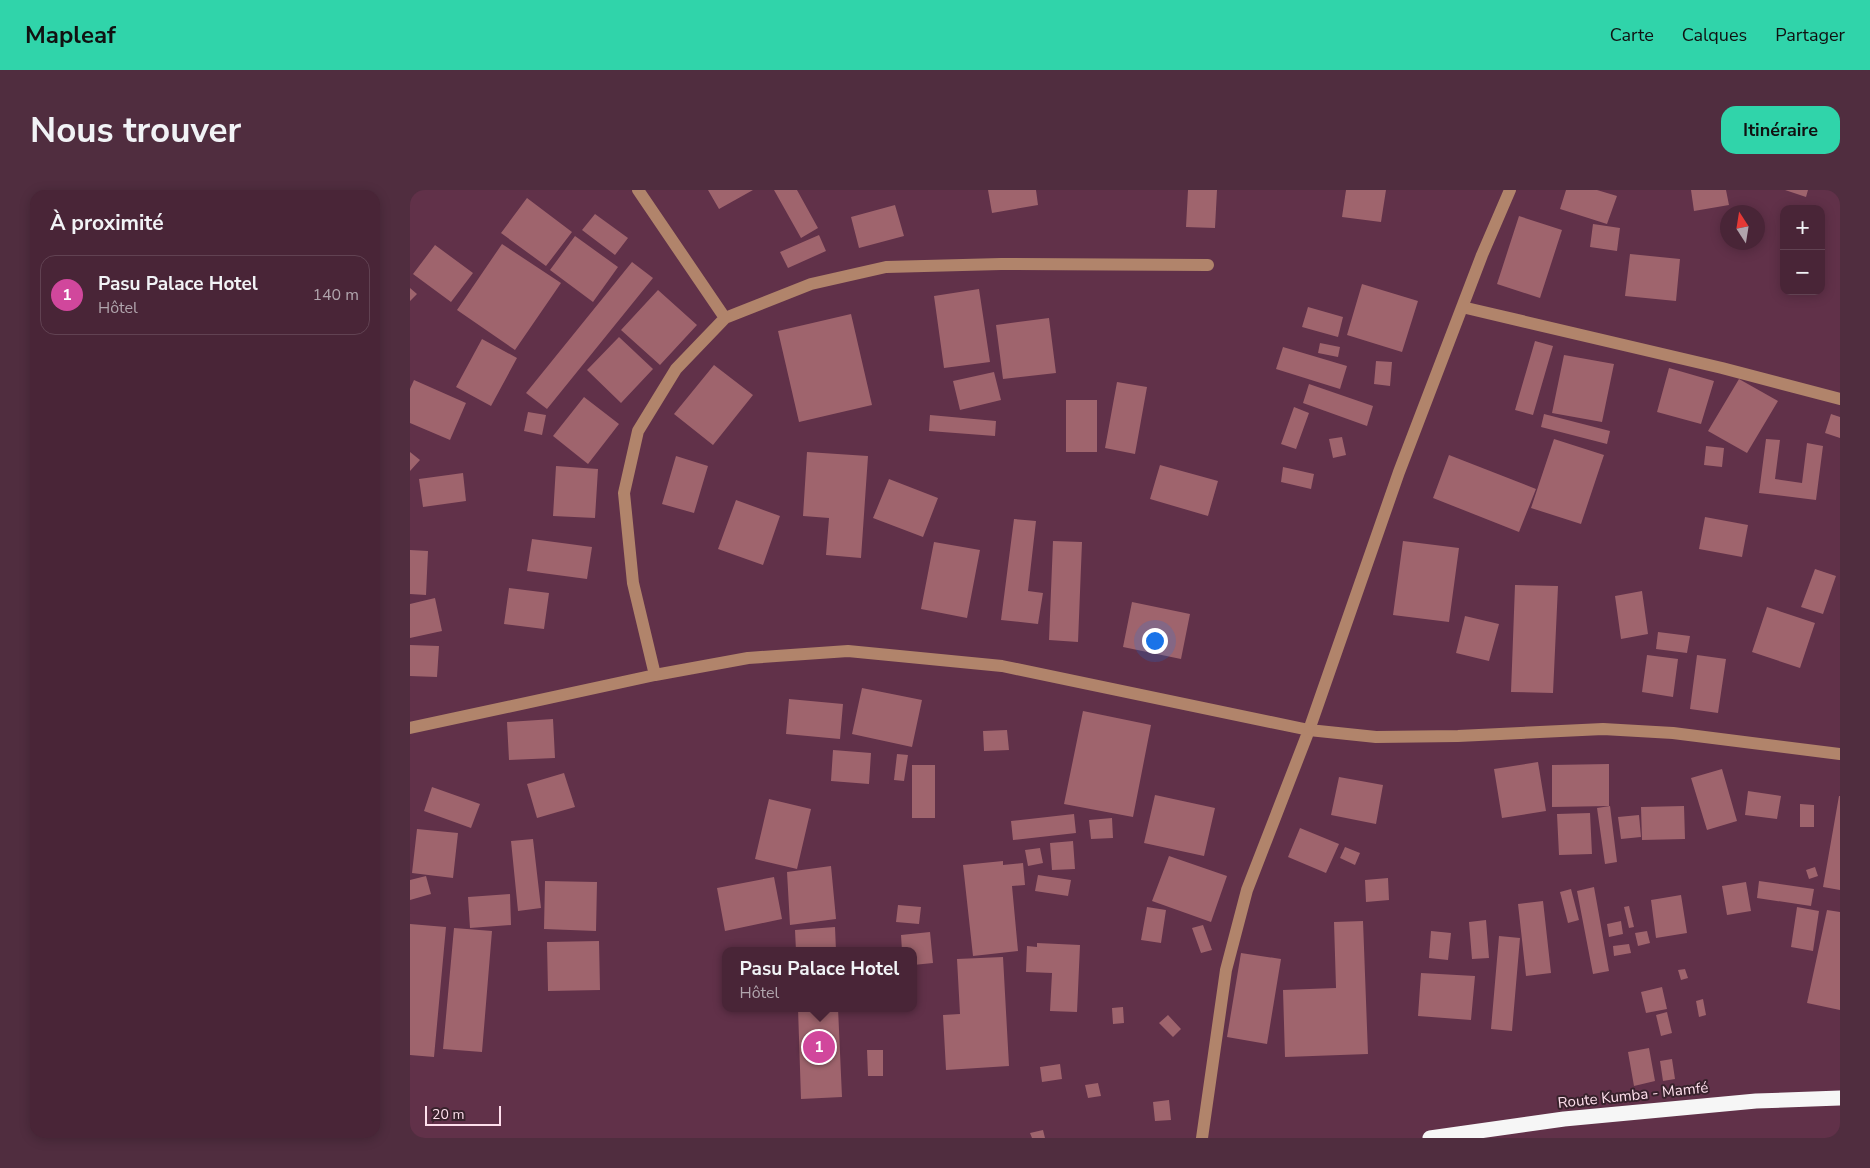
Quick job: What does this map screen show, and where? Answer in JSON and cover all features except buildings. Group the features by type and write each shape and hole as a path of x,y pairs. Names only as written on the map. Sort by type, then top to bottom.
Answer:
{"highway":[{"name":"Route Kumba - Mamfé","path":"1430,1138 1564,1119 1756,1100 1840,1098"}],"street":[{"path":"638,190 725,318"},
{"path":"1202,1138 1226,970 1246,890 1308,730 1399,472 1482,254 1510,190"},
{"path":"655,675 633,583 624,493 638,431 676,369 725,318 811,284 886,267 1001,264 1208,265"},
{"path":"1462,306 1722,368 1840,399"},
{"path":"410,728 655,675 748,658 848,652 1002,666 1308,730 1376,737 1458,736 1603,729 1673,732 1840,754"}],"place":[{"name":"Pasu Palace Hotel","path":"819,1047"}]}
